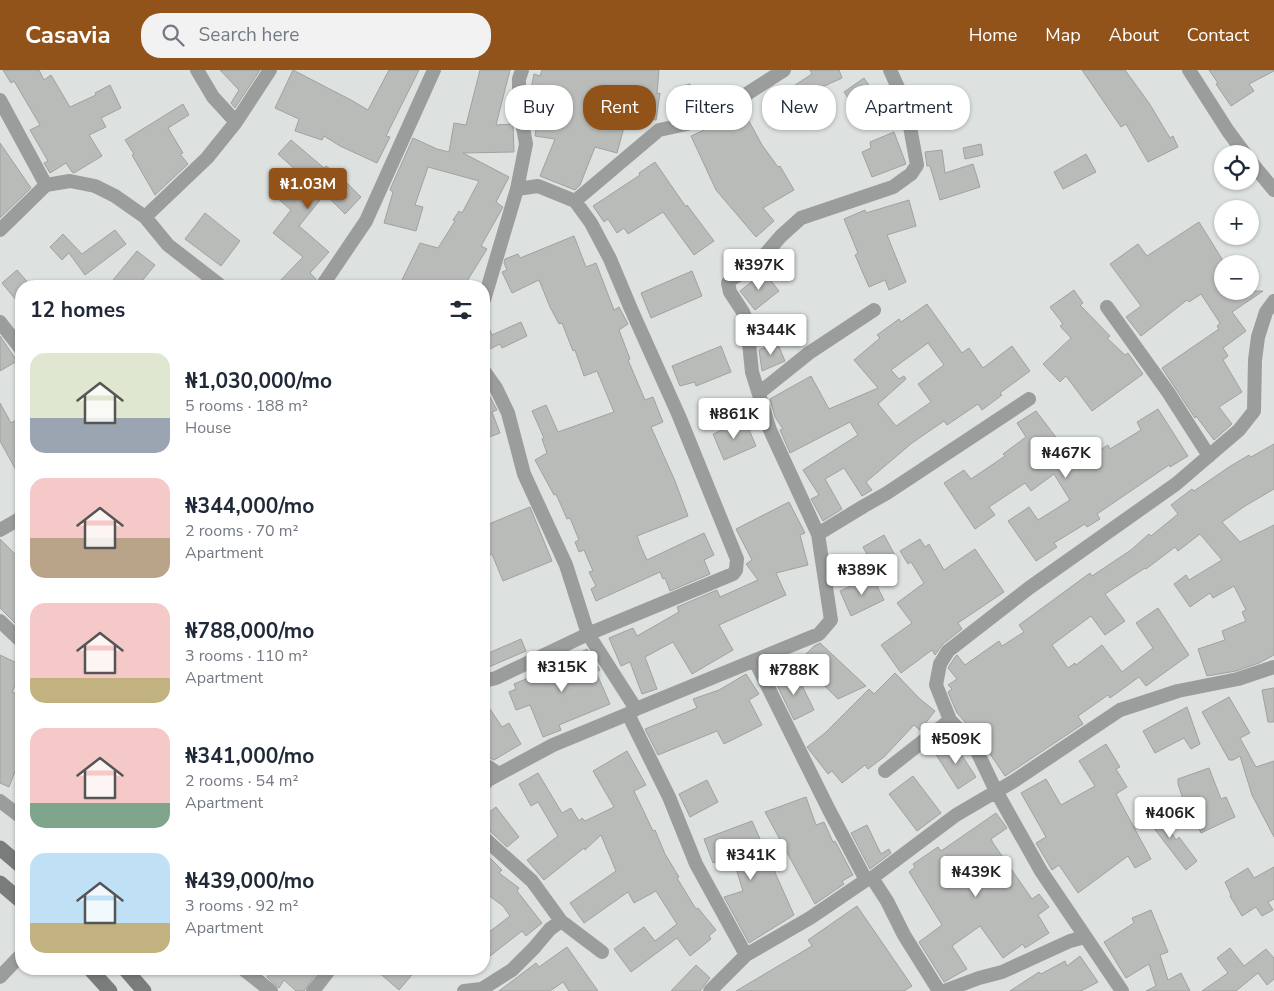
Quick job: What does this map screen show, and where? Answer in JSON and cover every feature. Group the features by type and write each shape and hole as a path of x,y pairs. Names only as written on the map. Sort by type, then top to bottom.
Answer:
{"main road":[{"path":"0,848 15,861"},
{"path":"0,884 15,896"},
{"path":"95,975 110,991"},
{"path":"130,975 144,991"}],"street":[{"path":"197,70 213,97 236,122"},
{"path":"145,217 207,158 236,122 270,70"},
{"path":"326,280 366,221 434,70"},
{"path":"490,280 517,189 526,144 519,105 519,79 522,70"},
{"path":"575,201 659,130 688,124 728,106 784,70"},
{"path":"490,779 553,745 819,634 831,620 818,534 770,430 752,372 747,323 743,312 730,292 728,283 756,265 772,249 781,236 801,218 894,187 911,174 917,165 906,105 890,70"},
{"path":"1189,70 1238,145"},
{"path":"0,100 46,186"},
{"path":"1259,172 1274,190"},
{"path":"0,230 46,186 70,181 95,186 115,196 145,217 168,244 213,280"},
{"path":"490,680 588,634 733,574 736,570 737,558 679,416 610,259 591,223 575,201 538,186 517,189"},
{"path":"1122,991 1042,871 996,791 974,745 950,720 936,685 940,664 948,651 1029,588 1176,484 1239,430 1254,411 1255,360 1258,338 1266,312 1274,301"},
{"path":"1107,307 1168,392 1209,456"},
{"path":"759,393 809,353 874,310"},
{"path":"0,322 15,341"},
{"path":"490,380 508,413 524,474 566,565 588,634 632,711 696,864 746,955"},
{"path":"818,534 887,493 1030,399"},
{"path":"0,530 15,521"},
{"path":"0,621 15,635"},
{"path":"755,661 829,810 869,879 887,901 904,935 939,991"},
{"path":"710,991 746,955 810,918 869,879 956,815 1014,781 1120,710 1178,691 1238,679 1274,667"},
{"path":"885,771 950,720"},
{"path":"490,768 499,774"},
{"path":"0,801 15,812"},
{"path":"490,843 532,881 561,921 602,952"},
{"path":"464,991 483,990 512,970 550,929 561,921"},
{"path":"944,991 1002,972 1070,941 1085,937"},
{"path":"0,977 15,961"},
{"path":"251,975 272,991"},
{"path":"313,991 325,975"}],"building":[{"path":"3,70 39,70 44,80 51,75 70,107 96,95 95,93 110,85 121,108 101,118 106,127 89,135 102,156 74,173 66,163 50,173 44,163 48,161 30,130 40,125 14,81 11,83"},
{"path":"220,70 260,70 235,108 231,103 239,90"},
{"path":"293,70 368,110 389,70 419,70 386,136 390,137 377,163 340,146 324,136 322,140 295,131 299,119 275,108"},
{"path":"480,70 510,70 496,125 505,124 505,130 513,130 514,152 463,153 509,177 496,202 503,207 481,246 487,249 468,280 402,280 420,243 438,248 459,211 462,213 479,181 428,167 415,205 423,207 416,231 384,223 393,192 390,190 413,138 437,149 449,152 454,123 466,125"},
{"path":"542,70 659,70 657,94 660,93 656,120 656,85 583,85 583,130 623,130 617,153 595,147 580,185 575,190 540,176 555,139 535,136 536,130 573,130 573,85 532,85 534,74 540,76"},
{"path":"810,70 839,70 842,78 826,85 795,85 812,74"},
{"path":"1082,70 1125,70 1149,103 1170,138 1173,136 1178,147 1148,162 1126,124 1121,127"},
{"path":"1209,70 1274,71 1249,84 1254,91 1231,106"},
{"path":"864,78 869,85 854,85"},
{"path":"183,104 189,115 168,128 183,153 180,154 188,164 155,195 125,140"},
{"path":"752,127 762,145 778,167 780,166 794,190 763,208 774,221 756,237 716,190 691,136 704,130 752,130"},
{"path":"894,132 906,164 872,177 862,152 871,148 870,142"},
{"path":"291,140 324,168 326,166 339,175 361,197 345,214 325,194 299,226 329,252 310,273 316,280 281,280 303,257 273,233 291,210 275,196 297,171 278,154"},
{"path":"0,143 31,188 0,218"},
{"path":"981,144 983,155 965,159 963,148"},
{"path":"942,150 945,173 973,164 980,187 940,200 930,166 927,166 925,152"},
{"path":"1086,154 1096,172 1063,189 1054,172"},
{"path":"655,162 686,207 687,205 714,241 694,255 663,212 628,234 624,228 617,233 608,219 604,222 593,206 640,175 639,173"},
{"path":"909,200 916,226 887,235 906,282 889,290 885,280 869,287 855,255 858,253 844,219 865,210 866,213"},
{"path":"205,213 240,241 221,266 185,239"},
{"path":"1199,222 1220,255 1214,255 1214,300 1250,300 1232,312 1246,331 1223,348 1228,356 1223,360 1242,392 1219,407 1232,424 1214,440 1196,416 1195,418 1162,368 1219,329 1217,326 1220,323 1201,294 1189,302 1187,300 1141,336 1126,317 1141,306 1110,264 1138,244 1147,256"},
{"path":"115,230 126,244 85,275 69,253 62,260 50,247 63,234 82,254"},
{"path":"574,236 586,267 596,263 614,310 619,307 628,324 619,330 630,359 628,360 645,400 653,397 663,422 651,427 688,516 637,536 641,547 647,560 704,533 714,555 704,560 710,574 670,591 665,578 663,579 660,572 596,601 591,589 596,586 589,572 593,571 584,550 579,552 575,542 579,540 570,518 567,519 556,494 554,495 535,460 547,453 542,439 544,438 532,411 546,405 558,432 614,412 597,371 584,376 575,350 573,351 562,323 559,324 550,307 539,280 512,293 502,272 507,270 504,263 505,259 518,254 520,258"},
{"path":"137,251 155,265 143,280 113,280"},
{"path":"17,270 26,280 15,280 15,299 2,283"},
{"path":"692,271 702,296 651,318 641,293"},
{"path":"764,272 779,291 755,310 740,291"},
{"path":"1074,290 1083,303 1080,305 1110,336 1107,338 1125,355 1128,353 1143,374 1092,411 1066,376 1060,382 1043,364 1071,338 1060,326 1063,324 1050,307"},
{"path":"927,304 962,353 969,348 983,368 1012,346 1030,371 1000,393 1002,395 982,410 978,404 947,425 944,421 912,443 866,482 872,490 862,496 844,468 825,479 842,509 823,521 811,499 819,495 803,470 858,435 850,422 790,453 780,430 783,429 775,417 770,399 811,376 829,409 878,388 854,360 880,338 877,335 899,319 901,322","holes":["928,343 944,365 918,384 931,402 896,426 878,404 906,379 904,376 899,379 891,370"]},
{"path":"521,322 527,336 502,348 500,344 490,349 490,330 492,335"},
{"path":"0,336 15,358 15,362 0,371"},
{"path":"777,342 785,361 762,371 759,350"},
{"path":"721,346 731,372 696,386 695,382 680,386 672,366"},
{"path":"490,397 497,410 492,412 500,433 490,437"},
{"path":"0,403 11,423 15,421 15,468 0,441"},
{"path":"1158,409 1188,456 1170,467 1169,465 1097,514 1100,519 1087,527 1085,524 1054,543 1057,547 1036,561 1008,521 1029,507 1038,520 1070,500 1054,474 1031,491 1025,483 989,507 995,515 975,529 944,483 964,470 971,479 1005,456 1003,454 1026,437 1017,423 1036,411 1077,465 1108,445 1110,449 1141,430 1137,422"},
{"path":"745,420 756,446 724,460 713,434"},
{"path":"1274,444 1274,489 1222,522 1240,542 1274,525 1274,655 1259,663 1236,671 1207,676 1198,649 1225,640 1222,631 1246,621 1242,612 1246,610 1234,586 1213,598 1210,593 1190,607 1174,584 1186,575 1189,580 1222,560 1200,534 1178,551 1175,547 1146,569 1105,594 1125,621 1105,635 1091,616 1052,645 1068,668 1075,663 1076,665 1102,645 1122,672 1153,648 1136,623 1158,608 1189,655 1146,686 1139,677 1110,698 1108,695 1078,716 1083,724 1005,776 980,739 957,713 948,692 952,689 948,685 957,679 948,668 955,657 957,655 965,665 999,641 1002,646 1024,632 1019,625 1090,573 1092,576 1131,550 1149,534 1151,536 1178,514 1171,505 1192,489 1194,491 1249,455 1251,457"},
{"path":"789,502 805,533 800,535 808,565 776,573 786,595 719,625 733,650 692,674 673,642 645,657 657,689 642,694 630,662 621,666 609,638 633,628 637,636 679,612 677,607 717,590 720,597 758,580 746,564 752,560 736,529"},
{"path":"530,507 552,561 503,581 492,554 490,555 490,524"},
{"path":"884,535 897,559 876,571 863,547"},
{"path":"0,539 15,554 15,623 0,608"},
{"path":"920,539 925,547 929,544 944,570 975,549 1004,592 958,623 962,629 943,644 935,655 932,650 901,673 881,645 912,623 897,603 924,583 911,562 908,564 900,551"},
{"path":"872,576 884,600 851,616 840,591"},
{"path":"521,639 526,651 490,666 490,652"},
{"path":"820,643 866,686 838,699 805,667 814,662 806,654"},
{"path":"587,649 600,670 596,672 610,704 559,725 561,730 543,737 530,705 516,710 509,692 516,689 514,684"},
{"path":"0,655 15,662 15,686 12,692 15,693 15,772 9,787 0,783"},
{"path":"795,671 814,710 794,720 775,681"},
{"path":"895,673 920,699 935,711 920,730 914,725 884,757 868,769 865,765 842,783 832,771 828,774 807,747 825,733 869,689 874,694"},
{"path":"746,674 759,694 749,700 762,725 724,744 717,731 658,755 645,729 697,708 693,699 719,690"},
{"path":"1274,688 1274,722 1268,722 1262,690"},
{"path":"1229,697 1250,733 1240,738 1256,767 1274,761 1274,837 1252,795 1240,756 1229,760 1202,712"},
{"path":"1187,707 1200,744 1191,749 1184,738 1155,753 1143,731"},
{"path":"490,709 502,727 509,723 521,744 494,760 490,758"},
{"path":"953,742 976,777 958,789 935,753"},
{"path":"1106,744 1120,767 1116,769 1127,787 1116,794 1151,859 1135,868 1128,856 1078,893 1059,865 1052,870 1036,843 1046,837 1021,793 1046,779 1061,805 1095,786 1079,761"},
{"path":"627,751 646,785 634,791 653,831 655,830 665,854 679,877 677,878 696,909 698,908 716,930 709,936 711,939 690,956 677,938 631,972 614,949 644,927 655,941 677,924 656,891 634,903 628,892 584,923 570,903 616,871 601,835 585,850 584,848 544,880 527,860 558,836 538,802 531,806 519,784 538,773 562,813 571,808 579,821 582,818 585,821 614,807 593,771"},
{"path":"1209,768 1221,799 1226,797 1235,817 1201,833 1186,801 1184,802 1178,779"},
{"path":"913,776 941,813 917,831 889,794"},
{"path":"707,780 718,802 690,817 679,794"},
{"path":"806,797 816,825 824,822 833,842 835,841 853,875 842,881 844,884 815,904 765,812"},
{"path":"1155,806 1176,840 1179,837 1197,861 1186,870 1143,814"},
{"path":"496,807 519,837 507,847 490,831 490,812"},
{"path":"996,813 1007,828 991,839 1032,899 1039,894 1049,907 1038,915 1049,933 1025,948 1023,944 1003,958 980,926 952,946 967,969 944,982 919,942 942,925 909,872 915,867 913,864 938,847 941,851"},
{"path":"752,821 794,915 749,943 724,897 743,891 732,856 713,863 704,839"},
{"path":"867,825 881,854 889,849 891,853 870,869 851,833"},
{"path":"490,858 502,870 499,873 519,888 517,891 542,923 526,936 522,931 490,956 490,931 510,916 503,906 490,896"},
{"path":"1274,867 1274,899 1268,902 1273,910 1262,916 1256,907 1242,916 1230,896 1225,882 1248,868 1254,878"},
{"path":"857,906 912,986 904,991 736,991 812,946 808,940"},
{"path":"1151,910 1168,952 1160,955 1168,980 1181,973 1190,991 1146,991 1156,986 1149,964 1126,978 1104,942 1134,923 1132,918"},
{"path":"567,947 598,991 569,991 563,982 550,991 499,991 536,963 539,967"},
{"path":"1230,948 1244,966 1266,949 1274,958 1274,979 1267,985 1258,973 1236,991 1202,991 1228,973 1217,958"},
{"path":"1080,956 1098,982 1081,991 1010,991 1039,972 1041,974 1065,961 1067,966"},
{"path":"696,965 710,978 700,991 671,991"},
{"path":"268,975 315,975 304,991 296,991 284,980 279,988 267,977"},
{"path":"382,975 412,975 399,990"}]}
